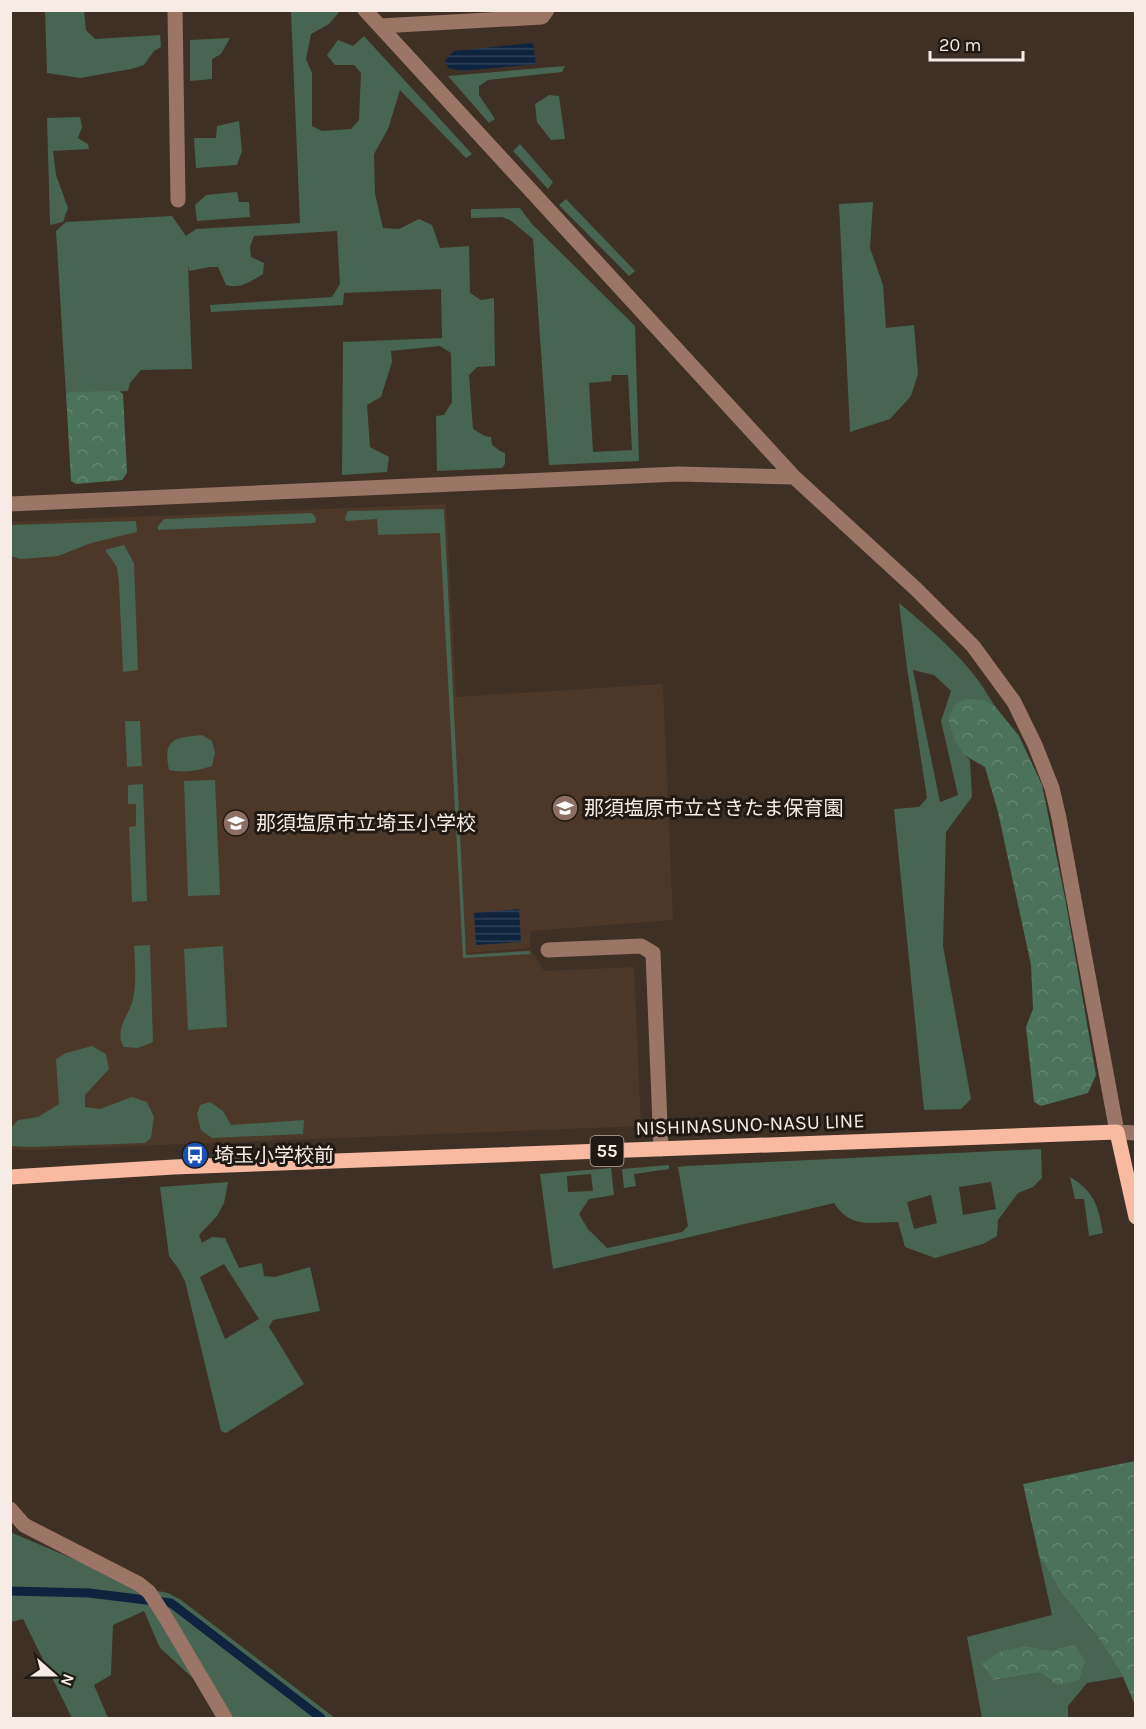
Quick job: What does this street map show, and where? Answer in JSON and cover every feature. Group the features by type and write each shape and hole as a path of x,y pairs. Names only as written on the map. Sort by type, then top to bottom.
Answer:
{"main road":[{"name":"NISHINASUNO-NASU LINE","path":"10,1177 174,1167 1117,1132"},
{"path":"1117,1132 1136,1217"}],"street":[{"path":"175,10 178,200"},
{"path":"365,10 794,477 916,589 973,646 1014,702 1052,788 1117,1132 1136,1133"},
{"path":"380,26 542,17 546,10"},
{"path":"10,504 678,474 794,477"},
{"path":"548,950 641,946 653,953 661,1149"},
{"path":"10,1509 24,1525 139,1584 149,1592 225,1719"}],"shaded area":[{"name":"那須塩原市立埼玉小学校","path":"446,504 456,697 663,684 673,920 530,931 530,948 468,953 462,838 468,954 531,950 544,971 634,967 641,1126 11,1149 11,522"}],"green space":[{"path":"45,11 84,11 86,30 95,39 160,35 161,47 154,51 144,65 131,69 80,78 47,73"},
{"path":"291,11 340,11 329,24 311,34 306,59 312,73 312,126 322,131 351,129 359,120 361,73 354,65 335,65 327,55 338,40 353,46 364,36 472,154 466,158 400,90 388,129 374,154 375,194 383,228 399,229 419,219 432,225 440,248 469,246 470,293 481,300 494,298 495,366 477,367 469,375 473,429 491,437 492,445 505,453 505,464 502,468 437,471 436,416 444,415 452,402 451,353 440,346 391,351 392,362 381,397 367,405 370,447 389,457 387,472 342,475 343,342 442,338 441,289 344,293 343,305 211,312 210,305 332,297 340,284 337,231 254,236 250,247 251,257 264,263 263,274 241,285 226,285 218,267 189,271 188,265 192,369 141,370 130,383 128,391 66,394 56,231 66,222 172,216 186,236 196,229 300,223"},
{"path":"230,38 221,54 212,59 212,79 190,81 190,40"},
{"path":"565,66 562,72 488,80 479,86 479,95 495,119 489,123 448,76"},
{"path":"549,95 559,96 565,139 551,140 537,122 535,104"},
{"path":"80,117 82,127 78,138 88,144 89,149 53,151 56,175 68,208 63,222 50,225 47,118"},
{"path":"239,121 242,151 237,165 196,168 194,138 216,138 217,126"},
{"path":"520,144 553,182 548,189 513,151"},
{"path":"237,192 239,202 249,202 250,217 197,221 195,205 206,195"},
{"path":"566,199 635,271 629,276 559,205"},
{"path":"873,202 870,248 883,285 886,328 914,325 918,374 911,396 890,419 850,432 839,204"},
{"path":"520,208 532,224 635,326 639,461 549,465 533,239 510,220 502,217 471,218 471,209","holes":["612,375 628,375 632,450 593,452 589,383 611,381"]},
{"path":"119,391 123,394 127,473 122,480 76,484 71,481 66,394"},
{"path":"444,509 466,955 529,951 531,954 463,958 440,533 378,535 377,519 346,521 345,518 348,511"},
{"path":"312,513 316,518 315,523 158,530 158,526 164,519"},
{"path":"136,521 137,532 91,543 58,556 21,559 11,556 11,525"},
{"path":"124,545 134,563 138,670 123,672 117,567 105,550"},
{"path":"899,603 963,662 994,705 985,700 964,755 970,760 972,797 946,832 943,946 971,1099 961,1109 924,1110 894,809 919,807 927,798","holes":["913,670 934,675 951,691 941,721 958,795 940,802"]},
{"path":"967,699 985,700 994,705 1019,736 1042,785 1065,898 1096,1075 1088,1093 1041,1106 1034,1102 1026,1027 1033,1009 1031,965 998,812 985,767 964,755 954,738 948,718 956,704"},
{"path":"125,721 140,721 142,766 127,767"},
{"path":"202,735 212,741 215,753 212,766 190,771 169,770 168,751 173,741"},
{"path":"215,780 220,895 188,896 184,781"},
{"path":"143,784 147,901 132,902 129,827 136,826 136,804 128,804 128,785"},
{"path":"150,945 153,1042 138,1048 124,1047 120,1036 134,996 134,946"},
{"path":"223,946 227,1027 188,1030 184,949"},
{"path":"92,1046 106,1054 109,1069 85,1095 85,1107 100,1109 132,1097 147,1102 154,1117 151,1138 145,1143 11,1146 11,1128 18,1120 38,1117 59,1104 56,1059 66,1053"},
{"path":"210,1102 223,1111 231,1125 304,1120 303,1134 212,1138 201,1130 197,1114 200,1105"},
{"path":"1041,1149 1042,1178 1033,1187 1018,1193 998,1220 997,1236 983,1244 935,1258 905,1247 898,1222 870,1223 854,1220 847,1217 834,1203 553,1269 540,1174 611,1168 614,1195 589,1199 579,1214 588,1229 607,1248 682,1232 688,1226 678,1167","holes":["591,1174 593,1191 568,1192 567,1176","991,1182 996,1209 963,1215 959,1187","931,1195 937,1223 914,1229 907,1202"]},
{"path":"669,1165 669,1169 634,1174 636,1186 624,1188 622,1169"},
{"path":"1070,1177 1085,1188 1094,1200 1103,1233 1089,1236 1084,1199 1075,1199"},
{"path":"228,1182 224,1203 217,1216 199,1235 202,1243 212,1237 225,1238 239,1268 262,1263 264,1276 275,1277 310,1267 320,1311 273,1320 269,1327 304,1384 226,1433 221,1431 185,1281 169,1256 160,1187","holes":["224,1264 259,1319 225,1339 200,1277"]},
{"path":"1136,1461 1135,1705 1123,1677 1097,1636 1062,1594 1039,1556 1023,1484"},
{"path":"10,1532 133,1586 168,1593 181,1600 335,1718 229,1718 218,1701 160,1648 144,1611 113,1625 111,1675 94,1685 108,1718 72,1718 23,1619 11,1622"},
{"path":"1039,1556 1062,1594 1097,1636 1123,1677 1087,1683 1068,1706 1068,1718 982,1718 967,1637 1052,1615","holes":["1074,1644 1057,1685 1040,1673 993,1680 1026,1646 1050,1650"]},
{"path":"1074,1644 1085,1661 1079,1680 1057,1685 1040,1673 993,1680 982,1663 1002,1651 1026,1646 1050,1650"}],"water":[{"path":"533,43 536,64 462,71 448,68 445,60 454,51"},
{"path":"519,909 521,942 476,945 474,913"}],"waterway":[{"path":"10,1591 89,1593 171,1603 321,1718"}],"place":[{"name":"那須塩原市立さきたま保育園","path":"565,808"},
{"name":"那須塩原市立埼玉小学校","path":"236,823"},
{"name":"埼玉小学校前","path":"195,1155"}]}
